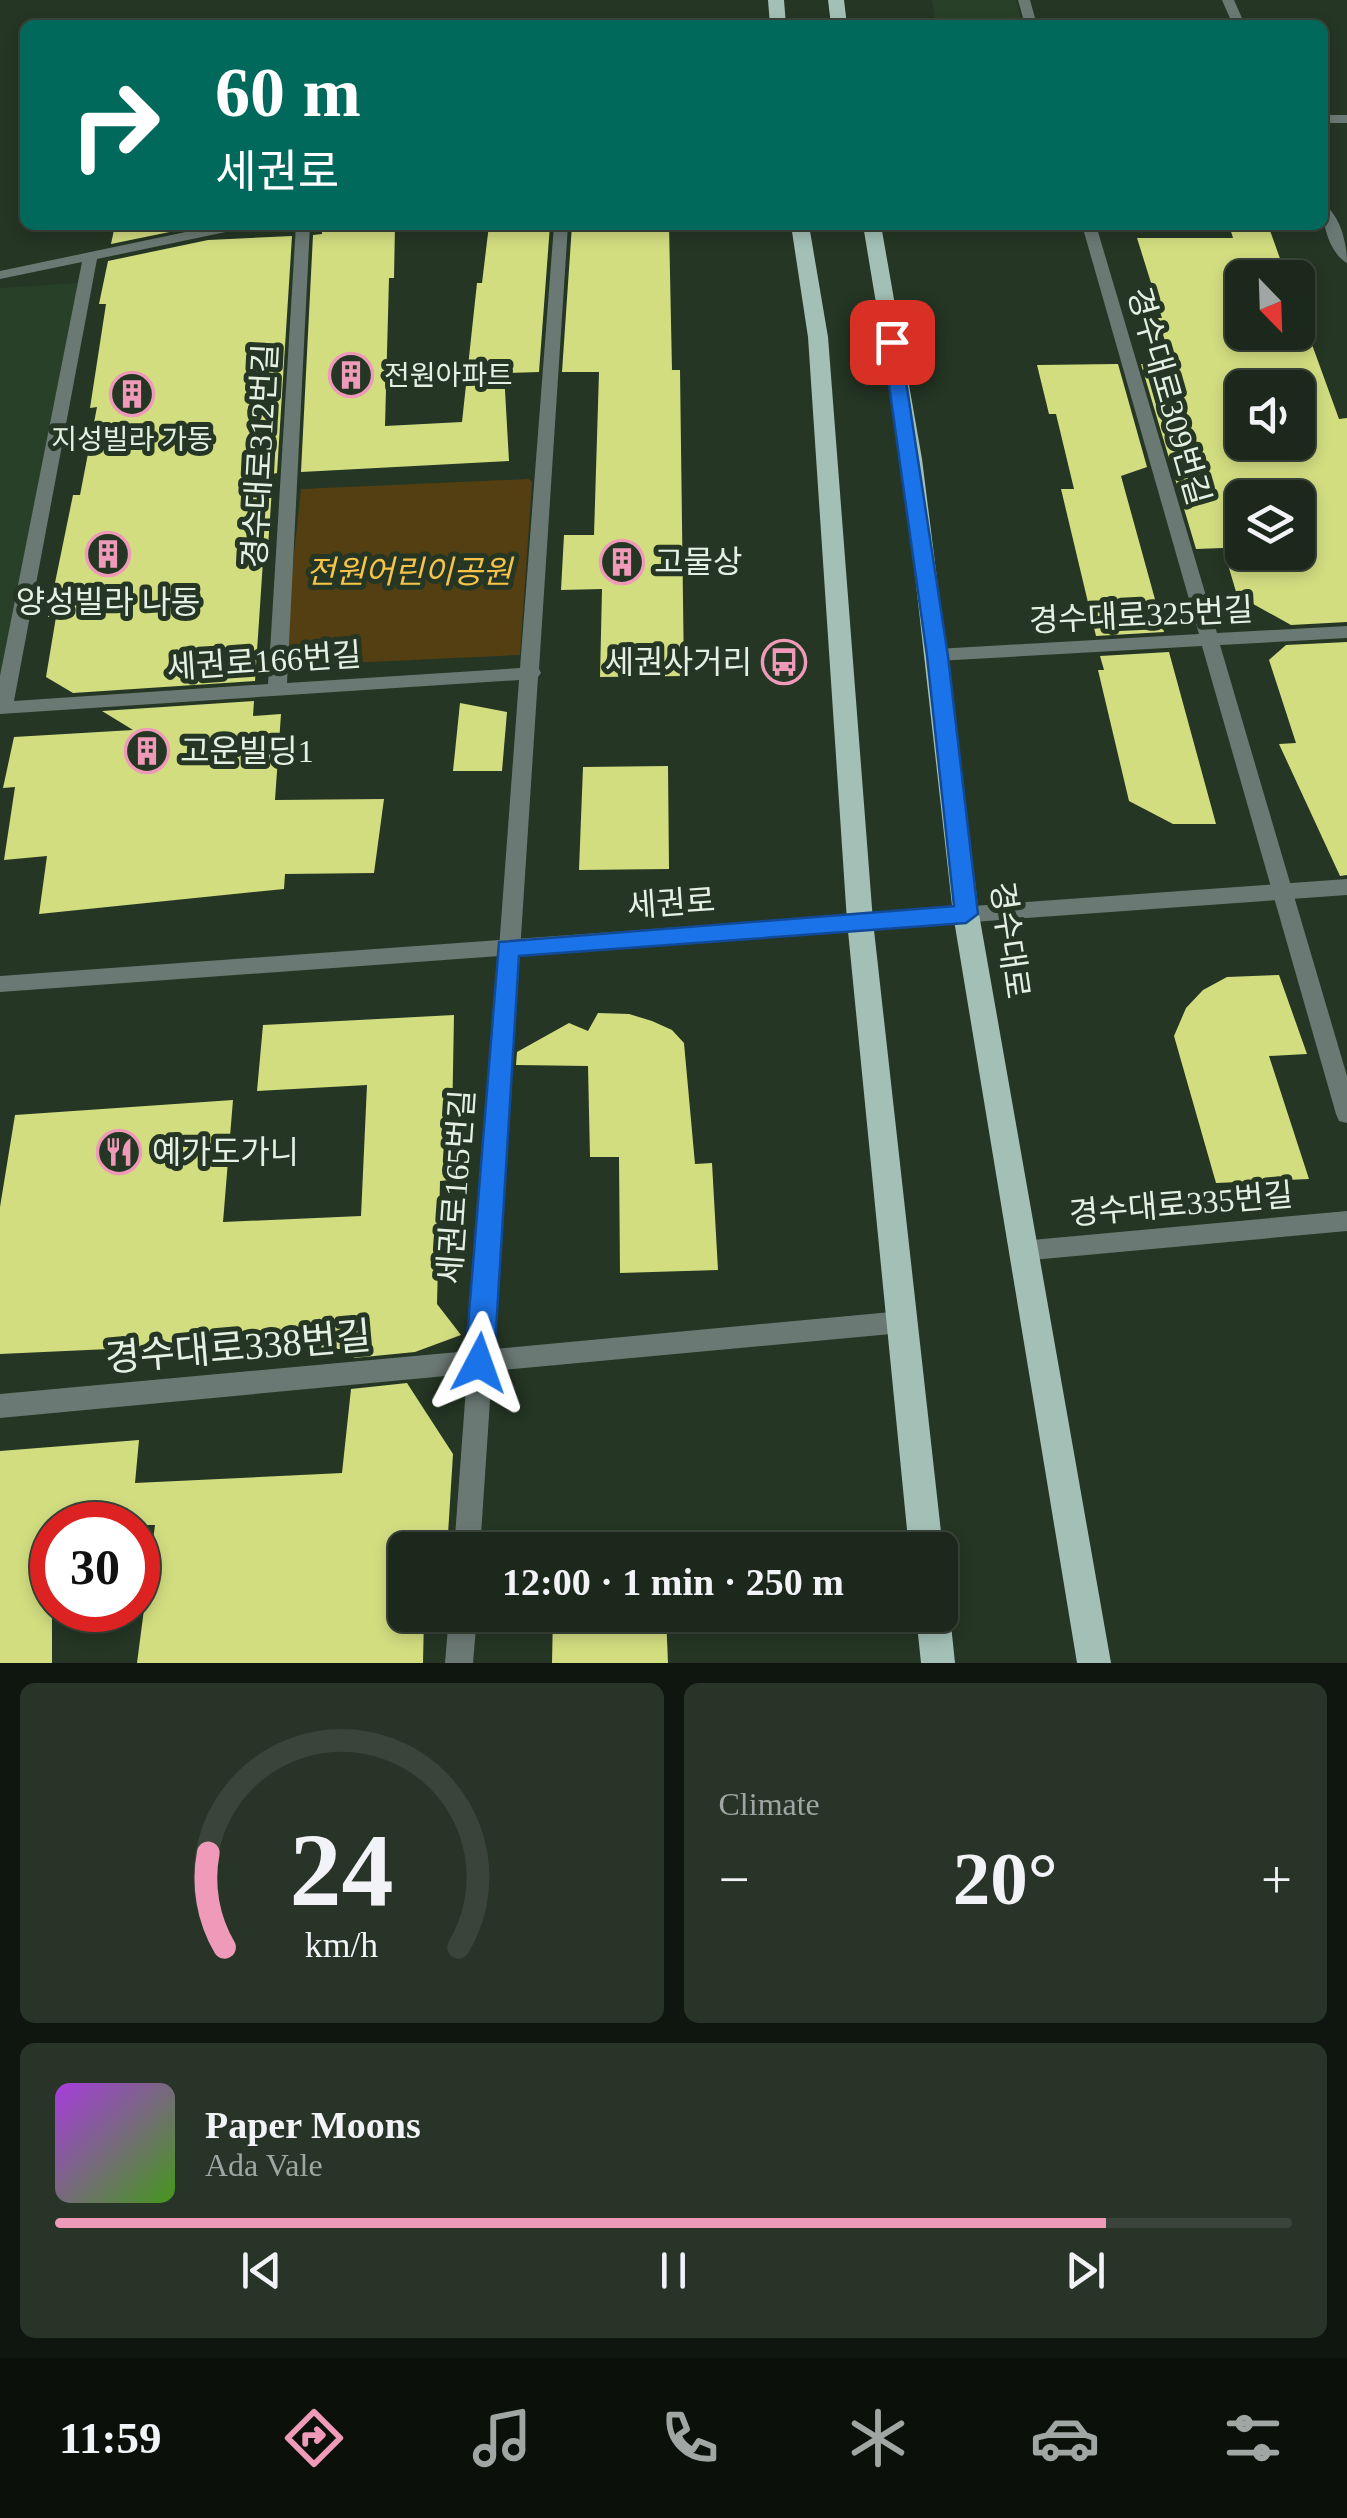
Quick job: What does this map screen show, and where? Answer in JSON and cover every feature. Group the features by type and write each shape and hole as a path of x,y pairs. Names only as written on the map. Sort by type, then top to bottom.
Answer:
{"main road":[{"path":"801,230 818,338 860,921 924,1532"},
{"name":"경수대로","path":"873,230 912,459 966,914 1094,1663"},
{"path":"934,1632 938,1663"}],"street":[{"path":"1328,219 1347,259"},
{"path":"0,276 217,230"},
{"name":"경수대로312번길","path":"278,690 302,230"},
{"path":"508,948 532,673 561,230"},
{"name":"경수대로309번길","path":"1090,230 1208,642 1286,892 1347,1114"},
{"path":"2,708 90,258"},
{"name":"경수대로325번길","path":"938,656 1347,632"},
{"name":"세권로166번길","path":"2,708 532,673"},
{"name":"세권로","path":"0,984 1347,888"},
{"name":"세권로165번길","path":"468,1532 508,948"},
{"name":"경수대로335번길","path":"1021,1250 1347,1222"},
{"name":"경수대로338번길","path":"0,1406 902,1322"},
{"path":"460,1663 462,1632"}],"shaded area":[{"path":"932,0 1016,0 1021,20 935,20"},
{"path":"78,283 0,681 0,288"}],"green space":[{"name":"전원어린이공원","path":"529,479 532,482 520,655 282,666 301,489"}],"building":[{"path":"114,230 179,230 111,244"},
{"path":"322,230 395,230 394,278 389,278 385,426 462,422 477,283 482,283 488,230 550,230 539,372 504,373 509,461 301,472 313,235 322,234"},
{"path":"572,230 669,230 672,370 680,370 684,676 600,677 602,589 561,590 564,535 594,535 599,372 562,372"},
{"path":"1231,230 1270,230 1281,260 1225,260 1225,350 1314,350 1339,419 1347,418 1347,622 1291,625 1237,595 1230,570 1315,570 1315,480 1225,480 1225,555 1223,548 1196,549 1141,364 1172,364 1158,318 1162,318 1137,238 1233,238"},
{"path":"292,236 277,473 273,474 267,561 263,561 255,681 73,693 46,677 56,617 48,617 73,495 80,495 97,407 90,408 106,304 99,304 108,261 208,240"},
{"path":"1118,364 1147,467 1121,476 1164,632 1096,636 1061,489 1074,489 1056,414 1049,414 1037,365"},
{"path":"1347,642 1347,875 1340,876 1279,744 1296,743 1269,660 1286,645"},
{"path":"1169,652 1216,824 1173,824 1129,801 1098,670 1104,670 1100,656"},
{"path":"254,701 253,716 281,714 275,800 384,799 374,873 285,874 284,889 39,914 47,856 4,860 15,787 3,788 14,737 133,730 102,711"},
{"path":"460,703 507,712 502,771 453,771"},
{"path":"668,766 669,869 579,870 583,767"},
{"path":"1279,975 1307,1054 1269,1056 1309,1179 1216,1183 1174,1036 1186,1008 1203,990 1227,977"},
{"path":"598,1013 629,1014 652,1021 672,1030 684,1043 695,1164 712,1163 718,1270 620,1273 619,1157 590,1157 588,1066 516,1065 517,1052 569,1023 588,1031"},
{"path":"454,1015 451,1180 440,1181 437,1304 461,1335 415,1352 354,1358 355,1348 321,1350 323,1330 176,1337 175,1346 0,1354 0,1207 15,1115 233,1100 223,1222 361,1216 367,1085 257,1091 263,1025"},
{"path":"407,1383 453,1454 448,1532 388,1532 388,1632 424,1632 423,1663 137,1663 141,1632 160,1632 160,1502 30,1502 30,1632 52,1632 52,1663 0,1663 0,1451 139,1440 135,1483 342,1473 351,1389"},
{"path":"553,1632 667,1632 668,1663 552,1663"}],"place":[{"name":"전원아파트","path":"351,375"},
{"name":"지성빌라 가동","path":"132,394"},
{"name":"양성빌라 나동","path":"108,554"},
{"name":"고물상","path":"622,562"},
{"name":"세권사거리","path":"784,662"},
{"name":"고운빌딩1","path":"147,751"},
{"name":"예가도가니","path":"119,1152"}],"route":[{"path":"479,1363 508,948 966,914 938,656 892,342"}]}
